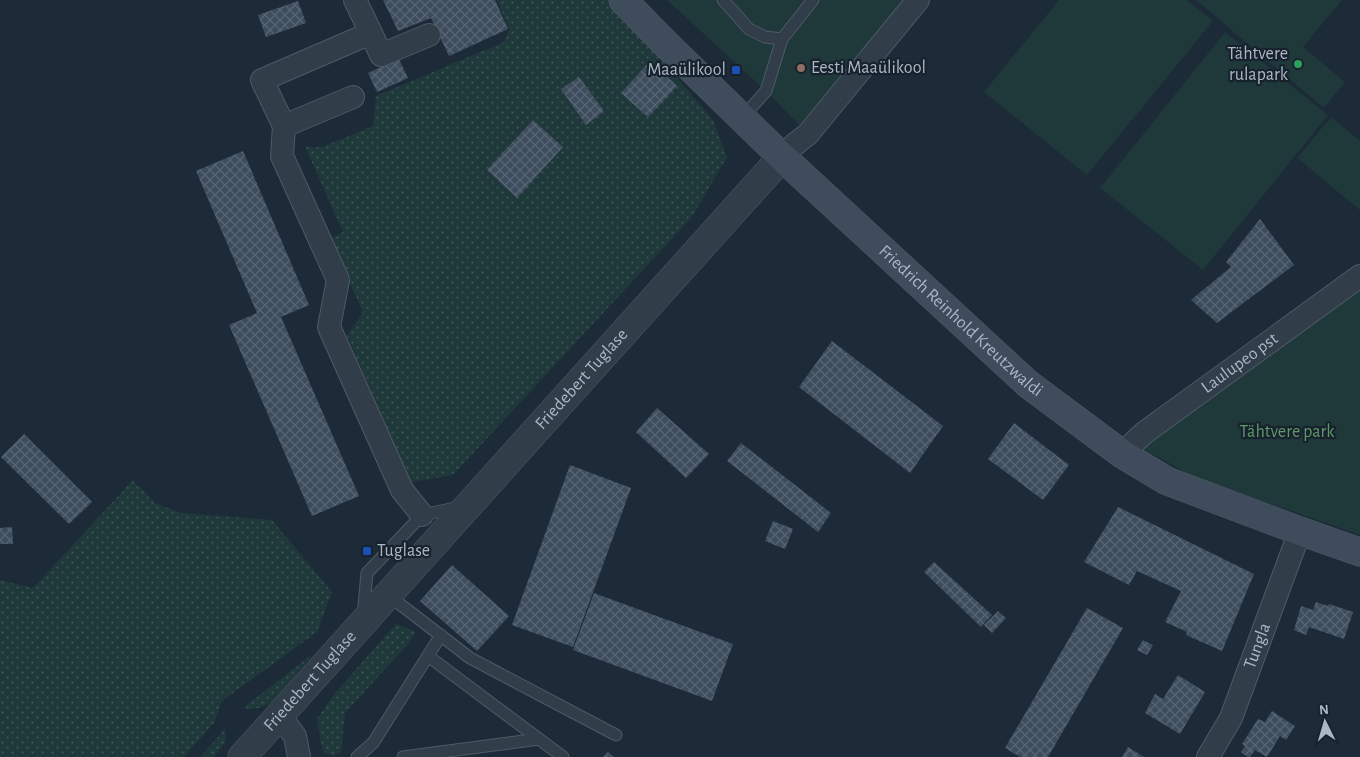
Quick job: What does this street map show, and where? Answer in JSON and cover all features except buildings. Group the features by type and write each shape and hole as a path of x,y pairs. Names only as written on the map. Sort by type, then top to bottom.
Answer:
{"main road":[{"name":"Friedrich Reinhold Kreutzwaldi","path":"623,0 665,44 782,157 1028,384 1122,454 1166,481 1360,552"}],"street":[{"path":"355,0 381,55 429,35"},
{"name":"Friedebert Tuglase","path":"242,757 782,157 808,134 918,0"},
{"path":"371,33 262,80 284,126 282,156 338,280 329,327 402,490 422,515"},
{"path":"284,126 353,97"},
{"name":"Laulupeo pst","path":"1122,454 1144,433 1360,276"},
{"name":"Tungla","path":"1208,757 1231,718 1300,531"},
{"path":"280,715 295,736 299,757"}],"lane":[{"path":"723,0 749,29 765,37 782,39"},
{"path":"742,118 766,91 782,39 813,0"},
{"path":"362,624 367,573 422,515 469,505"},
{"path":"388,595 470,658 616,735"},
{"path":"357,757 372,744 441,635"},
{"path":"428,656 563,757"},
{"path":"403,757 539,739"}],"green space":[{"path":"497,0 611,0 713,120 727,157 692,217 453,475 411,482 347,336 363,312 329,239 343,232 305,147 322,147 373,126 376,96 504,42 509,29"},
{"name":"Eesti Maaülikool","path":"667,0 918,0 808,134 766,91"},
{"path":"1059,0 1187,0 1213,21 1087,175 984,92"},
{"name":"Tähtvere rulapark","path":"1196,0 1342,0 1303,47 1345,82 1324,108"},
{"path":"1225,32 1328,115 1203,270 1100,188"},
{"path":"1331,117 1360,141 1360,210 1297,158"},
{"name":"Tähtvere park","path":"1360,289 1360,535 1194,477 1140,447"},
{"path":"133,480 155,503 181,513 272,520 332,592 317,632 222,701 214,723 184,757 0,757 0,580 33,588"},
{"path":"396,624 416,632 408,644 345,713 341,752 334,756 325,754 322,748 318,717 335,693"},
{"path":"314,653 282,693 272,702 259,708 243,708"},
{"path":"225,729 226,741 214,757 200,757"}],"place":[{"name":"Tähtvere rulapark","path":"1298,64"},
{"name":"Eesti Maaülikool","path":"801,68"},
{"name":"Maaülikool","path":"736,70"},
{"name":"Tuglase","path":"367,551"}]}
